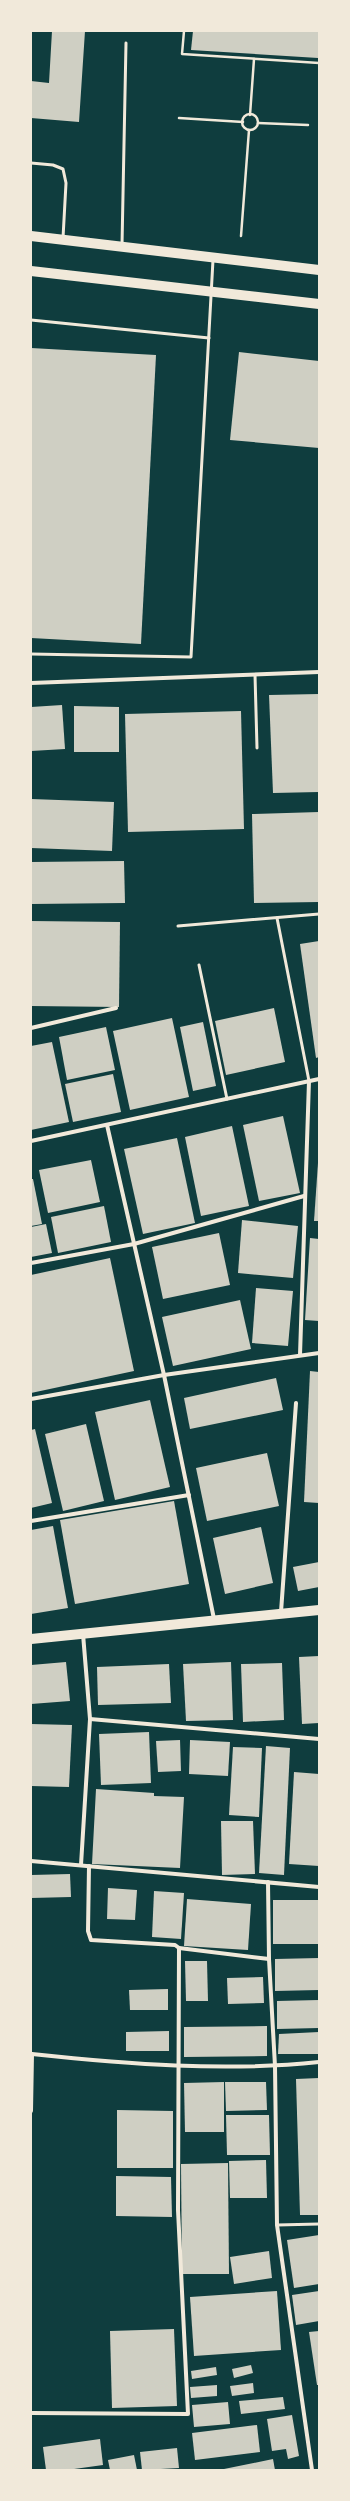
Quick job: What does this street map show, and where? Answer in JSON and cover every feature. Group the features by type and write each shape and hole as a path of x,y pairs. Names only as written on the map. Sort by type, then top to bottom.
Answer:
{"main road":[{"path":"31,236 319,270"},
{"path":"31,271 319,304"},
{"path":"31,1639 214,1622 319,1610"}],"street":[{"path":"31,683 319,672"},
{"path":"31,1028 116,1008"},
{"path":"31,1141 319,1079"},
{"path":"300,1355 304,1196 309,1082"},
{"path":"107,1125 164,1375 214,1622"},
{"path":"31,1263 134,1244 304,1196"},
{"path":"31,1399 164,1375 319,1353"},
{"path":"281,1615 296,1403"},
{"path":"31,1521 189,1495"},
{"path":"81,1865 90,1719 83,1634"},
{"path":"90,1719 319,1739"},
{"path":"31,1861 319,1887"},
{"path":"89,1866 88,1931 91,1940 175,1945 179,1948 269,1960"},
{"path":"268,1882 269,1960 275,2066 277,2225 312,2470"},
{"path":"31,2414 188,2414 178,2210 180,2064 179,1948"},
{"path":"31,2111 32,2054 120,2064 275,2066 319,2062"}],"lane":[{"path":"122,247 126,43"},
{"path":"31,163 53,165 63,169 66,183 63,240"},
{"path":"31,654 191,657 213,258"},
{"path":"31,320 209,338"},
{"path":"255,675 257,748"},
{"path":"178,926 319,914"},
{"path":"277,918 309,1082"},
{"path":"199,965 226,1099"},
{"path":"277,2225 319,2224"}],"path":[{"path":"184,31 182,54 319,63"},
{"path":"250,115 254,59"},
{"path":"249,130 245,128 243,122 246,116 250,115 256,117 258,123"},
{"path":"179,118 243,122"},
{"path":"258,123 308,124"},
{"path":"249,130 255,128 258,123"},
{"path":"241,236 249,130"}],"building":[{"path":"52,31 85,31 79,122 31,118 31,81 49,83"},
{"path":"193,31 319,31 318,58 191,50"},
{"path":"31,348 156,355 141,644 31,638"},
{"path":"239,352 319,361 319,448 230,440"},
{"path":"319,694 319,792 273,793 269,695"},
{"path":"62,705 65,749 31,751 31,707"},
{"path":"74,706 119,707 119,752 74,752"},
{"path":"241,711 244,829 128,832 125,714"},
{"path":"31,799 114,802 112,851 31,848"},
{"path":"319,812 319,902 254,903 252,814"},
{"path":"124,861 125,903 31,904 31,862"},
{"path":"31,921 120,922 119,1007 31,1006"},
{"path":"319,941 319,1057 316,1058 300,944"},
{"path":"274,1008 285,1062 226,1075 215,1021"},
{"path":"172,1018 189,1097 130,1110 113,1031"},
{"path":"203,1022 216,1086 193,1091 180,1027"},
{"path":"106,1027 115,1070 67,1080 59,1037"},
{"path":"52,1042 69,1122 31,1130 31,1046"},
{"path":"113,1074 121,1112 73,1122 65,1084"},
{"path":"283,1116 300,1193 259,1201 243,1125"},
{"path":"232,1126 249,1206 201,1216 185,1137"},
{"path":"177,1138 195,1223 143,1234 124,1149"},
{"path":"91,1160 100,1202 48,1213 39,1170"},
{"path":"318,1163 319,1221 314,1221"},
{"path":"31,1179 33,1179 42,1224 31,1226"},
{"path":"104,1206 111,1242 58,1253 51,1217"},
{"path":"242,1220 298,1226 293,1278 238,1273"},
{"path":"46,1224 52,1253 31,1257 31,1227"},
{"path":"219,1233 230,1285 163,1299 152,1247"},
{"path":"310,1238 319,1239 319,1321 305,1320"},
{"path":"110,1258 134,1371 31,1393 31,1275"},
{"path":"256,1288 293,1291 288,1346 252,1343"},
{"path":"240,1300 251,1349 173,1366 162,1317"},
{"path":"310,1371 319,1372 319,1503 304,1502"},
{"path":"276,1378 283,1410 190,1429 184,1398"},
{"path":"150,1400 170,1487 115,1500 95,1412"},
{"path":"86,1424 104,1501 63,1511 45,1434"},
{"path":"35,1429 52,1503 31,1508 31,1430"},
{"path":"267,1453 279,1506 207,1521 196,1468"},
{"path":"174,1501 189,1584 75,1604 60,1520"},
{"path":"53,1526 68,1608 31,1614 31,1530"},
{"path":"261,1527 273,1583 225,1594 213,1538"},
{"path":"319,1562 319,1587 298,1591 293,1567"},
{"path":"319,1656 319,1723 302,1724 299,1657"},
{"path":"66,1662 70,1701 31,1704 31,1665"},
{"path":"231,1662 233,1720 186,1721 183,1664"},
{"path":"282,1663 284,1720 243,1722 241,1664"},
{"path":"169,1664 171,1703 98,1705 97,1667"},
{"path":"31,1724 72,1725 69,1787 31,1786"},
{"path":"149,1732 151,1783 101,1785 99,1734"},
{"path":"180,1740 181,1771 158,1772 156,1741"},
{"path":"190,1740 230,1742 228,1776 189,1774"},
{"path":"266,1746 290,1748 284,1875 259,1873"},
{"path":"233,1747 262,1748 259,1817 229,1815"},
{"path":"294,1772 319,1774 319,1866 289,1864"},
{"path":"96,1789 154,1793 154,1796 184,1797 180,1868 92,1864"},
{"path":"221,1821 253,1821 255,1874 222,1875"},
{"path":"70,1874 71,1897 31,1898 31,1875"},
{"path":"108,1888 137,1890 135,1920 107,1919"},
{"path":"154,1891 184,1893 181,1939 152,1937"},
{"path":"187,1899 251,1904 248,1950 184,1946"},
{"path":"273,1900 319,1900 319,1944 273,1944"},
{"path":"319,1958 319,1990 275,1991 275,1959"},
{"path":"185,1961 207,1961 208,2001 186,2001"},
{"path":"263,1977 264,2003 228,2004 227,1978"},
{"path":"168,1989 168,2010 130,2010 129,1990"},
{"path":"319,2000 319,2028 277,2029 277,2001"},
{"path":"267,2026 267,2056 184,2057 184,2027"},
{"path":"169,2031 169,2051 126,2051 126,2032"},
{"path":"319,2032 319,2054 278,2054 279,2034"},
{"path":"319,2078 319,2215 300,2215 296,2079"},
{"path":"224,2082 224,2132 185,2132 184,2083"},
{"path":"225,2082 266,2082 267,2110 226,2111"},
{"path":"117,2110 173,2111 173,2168 117,2168"},
{"path":"226,2115 269,2115 270,2155 227,2155"},
{"path":"266,2160 267,2198 230,2198 229,2161"},
{"path":"228,2163 229,2274 182,2274 181,2164"},
{"path":"116,2176 171,2177 172,2217 116,2216"},
{"path":"319,2235 319,2284 294,2288 287,2240"},
{"path":"269,2251 272,2278 234,2284 230,2257"},
{"path":"277,2291 281,2350 194,2356 190,2297"},
{"path":"319,2291 319,2321 296,2325 292,2295"},
{"path":"174,2329 177,2406 112,2408 110,2331"},
{"path":"319,2331 319,2385 317,2385 309,2332"},
{"path":"251,2365 253,2373 234,2378 232,2369"},
{"path":"216,2367 217,2375 192,2379 191,2371"},
{"path":"253,2383 254,2393 232,2396 230,2386"},
{"path":"217,2385 217,2396 191,2398 190,2387"},
{"path":"283,2397 285,2409 241,2414 239,2401"},
{"path":"228,2402 230,2424 194,2427 192,2405"},
{"path":"292,2415 299,2456 288,2459 286,2449 272,2451 267,2419"},
{"path":"257,2425 260,2452 195,2460 192,2433"},
{"path":"100,2439 103,2465 67,2470 46,2470 43,2447"},
{"path":"177,2448 179,2468 142,2470 140,2452"},
{"path":"134,2455 137,2470 110,2470 108,2460"},
{"path":"273,2459 275,2470 224,2470 224,2469"}]}
